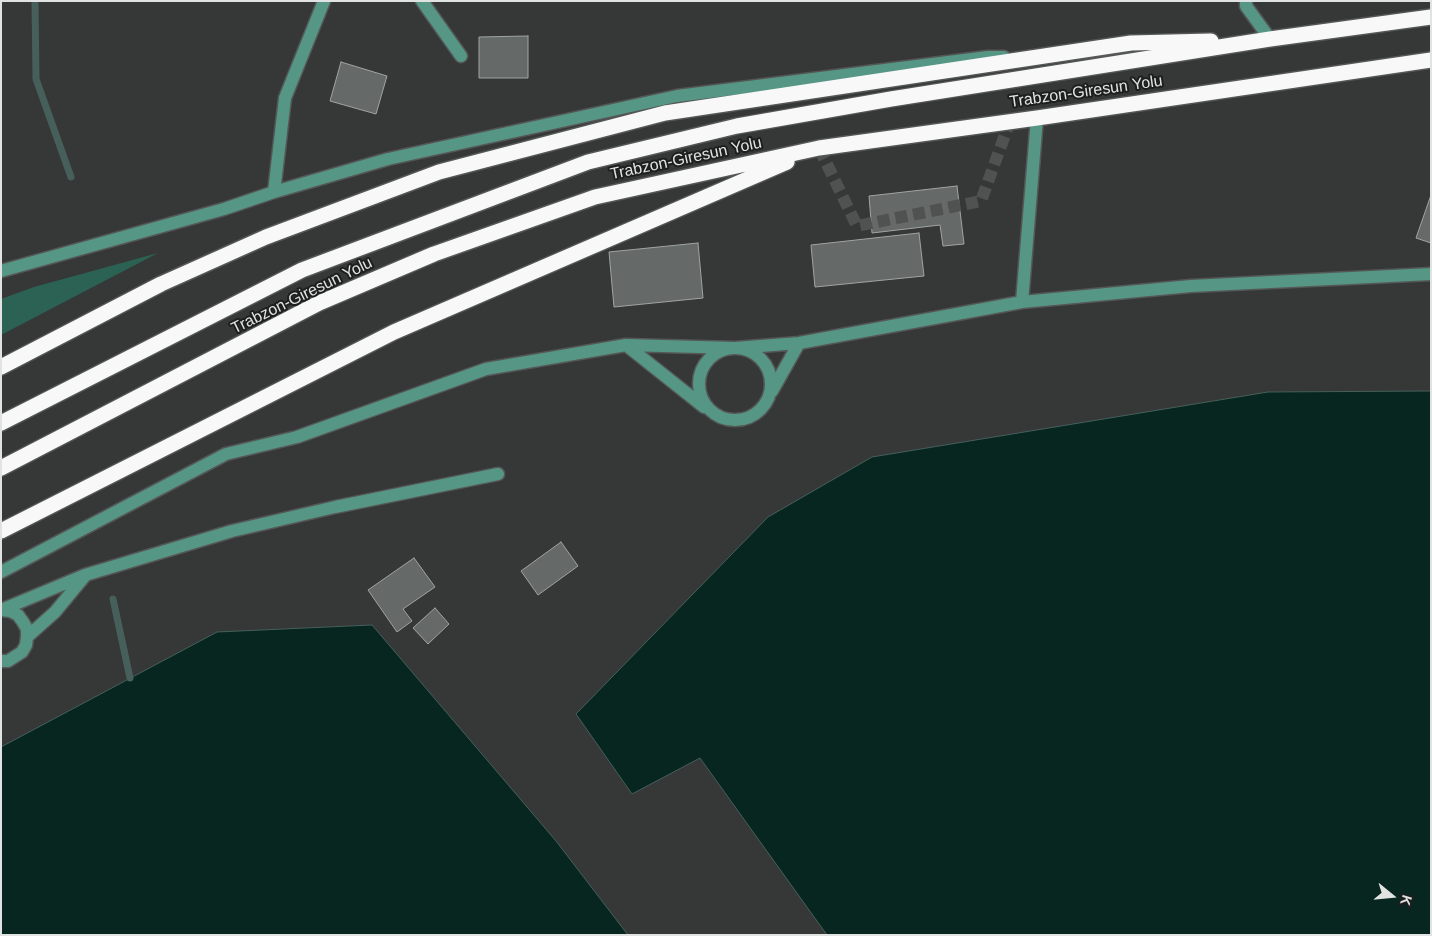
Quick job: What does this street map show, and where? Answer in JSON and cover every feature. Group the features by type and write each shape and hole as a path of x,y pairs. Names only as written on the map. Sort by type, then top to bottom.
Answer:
{"highway":[{"name":"Trabzon-Giresun Yolu","path":"1,422 302,270 588,162 737,126 900,98 1270,39 1431,18"},
{"path":"1,366 161,284 266,237 439,172 664,113 1131,42 1270,39"},
{"name":"Trabzon-Giresun Yolu","path":"1,468 318,303 434,254 595,197 819,148 1431,60"},
{"path":"1,532 394,332 819,148"}],"street":[{"path":"274,192 285,98 324,1"},
{"path":"422,1 462,56"},
{"path":"1246,1 1246,6 1270,39"},
{"path":"1,272 388,160 677,96 988,57 1039,57"},
{"path":"1022,302 1037,118"},
{"path":"711,412 701,396 699,387 700,377 708,359 725,349 799,344 1022,302 1191,286 1431,274"},
{"path":"626,345 711,412 722,418 734,421 746,419 757,414 766,405 799,344"},
{"path":"1,572 226,454 297,436 486,369 626,345 735,348 753,352 766,366 772,384 771,394"},
{"path":"1,661 8,661 22,652 28,637 27,629 18,615 10,611 1,610 85,575 232,531 334,507 498,474"},
{"path":"28,637 54,612 85,575"}],"shaded area":[{"path":"158,253 1,335 1,299 34,287"},
{"path":"1431,391 1431,935 827,935 700,758 632,794 576,714 768,517 872,457 1268,392"},
{"path":"372,625 556,841 628,935 1,935 1,747 217,632"}],"building":[{"path":"528,36 528,78 479,78 479,37"},
{"path":"341,62 387,76 376,114 330,101"},
{"path":"957,186 964,244 943,246 940,225 872,233 869,196"},
{"path":"1431,195 1431,243 1416,238"},
{"path":"919,233 924,276 815,287 811,245"},
{"path":"698,243 703,298 614,307 609,252"},
{"path":"561,542 578,566 538,595 521,571"},
{"path":"414,558 435,587 403,609 412,621 397,632 368,590"},
{"path":"435,608 449,624 428,644 413,628"}],"waterway":[{"path":"35,1 36,79 71,177"},
{"path":"113,599 130,678"}],"tunnel":[{"path":"819,148 857,226 981,201 1010,121"}]}
